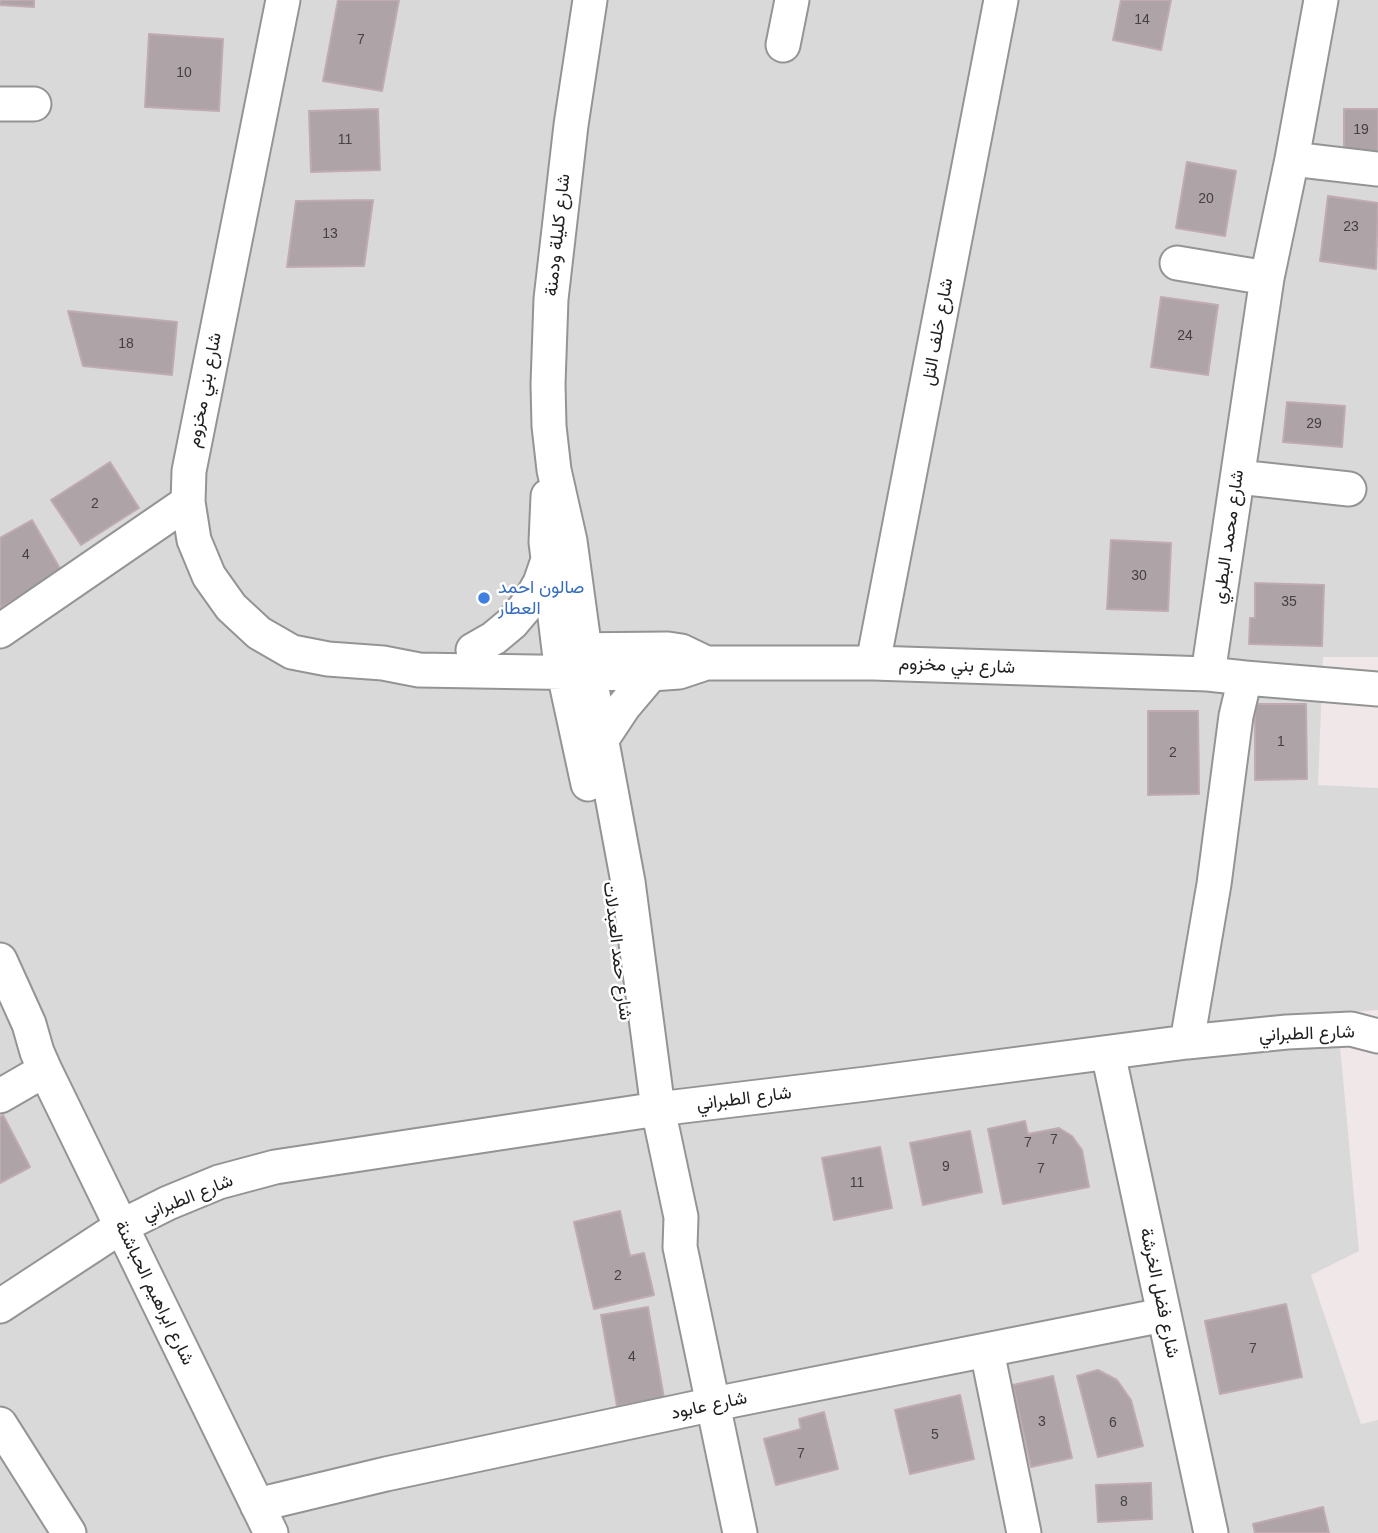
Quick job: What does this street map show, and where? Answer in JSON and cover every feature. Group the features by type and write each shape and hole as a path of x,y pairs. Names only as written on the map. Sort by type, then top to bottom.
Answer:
{"street":[{"name":"شارع بني مخزوم","path":"283,0 189,471 188,502 194,540 209,576 231,607 259,633 292,652 328,659 383,663 419,670 575,662 668,649 681,651 706,663"},
{"name":"شارع كليلة ودمنة","path":"575,662 570,541 554,470 548,384 551,299 571,125 590,0"},
{"path":"783,46 792,0"},
{"name":"شارع خلف التل","path":"873,663 1001,0"},
{"name":"شارع محمد البطري","path":"1208,674 1267,278 1321,0"},
{"path":"0,104 34,104"},
{"path":"1292,159 1378,169"},
{"path":"1177,263 1267,278"},
{"name":"شارع كليلة ودمنة","path":"554,470 546,515 548,560 575,662"},
{"path":"1238,477 1349,489"},
{"path":"0,631 188,502"},
{"path":"473,650 494,638 528,604 540,583 548,560"},
{"name":"شارع بني مخزوم","path":"383,663 419,651 473,650 651,674 679,672 706,663 873,663 1208,674"},
{"name":"شارع حمد العبدلات","path":"575,662 602,739 647,1111 681,1217 680,1247 740,1533"},
{"name":"شارع حمد العبدلات","path":"575,662 619,885"},
{"path":"602,739 624,706 651,674"},
{"path":"1208,674 1378,689"},
{"path":"1187,1042 1214,884 1236,716 1245,678"},
{"name":"شارع ابراهيم الحباشنة","path":"0,960 29,1024 41,1061 264,1519"},
{"name":"شارع ابراهيم الحباشنة","path":"0,1006 16,1032 41,1061"},
{"name":"شارع الطبراني","path":"0,1306 122,1226 219,1182 275,1167 647,1111 1187,1042 1351,1029 1378,1036"},
{"name":"شارع فضل الخرشة","path":"1108,1053 1211,1533"},
{"path":"0,1096 41,1061"},
{"name":"شارع عابود","path":"264,1519 386,1474 714,1404 1163,1315"},
{"path":"987,1350 1024,1533"},
{"path":"0,1424 69,1533"}],"shaded area":[{"path":"0,0 1378,0 1378,657 1323,657 1318,785 1378,788 1378,1010 1337,1013 1359,1251 1311,1275 1361,1424 1378,1420 1378,1533 0,1533"}],"building":[{"path":"0,0 34,0 34,7 0,5"},
{"path":"338,0 399,0 382,91 323,81"},
{"path":"1121,0 1171,0 1161,50 1113,40"},
{"path":"149,34 223,39 219,111 145,107"},
{"path":"378,109 380,170 311,172 309,111"},
{"path":"1344,109 1378,109 1378,151 1344,152"},
{"path":"1187,162 1236,171 1225,236 1176,228"},
{"path":"1328,196 1378,203 1376,269 1320,261"},
{"path":"373,200 364,266 287,267 296,201"},
{"path":"1161,297 1218,305 1208,375 1151,367"},
{"path":"68,311 177,322 172,375 83,366"},
{"path":"1287,402 1345,406 1342,447 1283,442"},
{"path":"110,462 139,508 81,545 51,500"},
{"path":"32,520 62,572 0,608 0,538"},
{"path":"1111,540 1171,543 1168,611 1107,609"},
{"path":"1255,583 1324,585 1322,646 1249,644 1250,618 1255,618"},
{"path":"1255,704 1306,704 1307,779 1255,780"},
{"path":"1148,711 1198,711 1199,794 1148,795"},
{"path":"3,1115 30,1167 0,1183 0,1117"},
{"path":"1025,1121 1028,1134 1059,1128 1072,1136 1082,1150 1089,1187 1003,1204 988,1129"},
{"path":"970,1131 982,1192 923,1205 910,1143"},
{"path":"880,1147 892,1208 834,1220 822,1158"},
{"path":"620,1211 630,1256 644,1253 654,1295 594,1309 574,1222"},
{"path":"1286,1304 1302,1377 1220,1394 1205,1321"},
{"path":"648,1307 664,1398 617,1406 601,1315"},
{"path":"1098,1370 1117,1380 1131,1400 1143,1446 1098,1457 1077,1376"},
{"path":"1053,1376 1072,1458 1031,1467 1013,1385"},
{"path":"960,1395 974,1459 910,1474 895,1410"},
{"path":"824,1412 838,1469 776,1485 764,1439 801,1429 799,1419"},
{"path":"1151,1483 1152,1519 1098,1522 1096,1485"},
{"path":"1323,1507 1329,1533 1255,1533 1253,1524"}],"place":[{"name":"صالون احمد العطار","path":"484,598"}]}
